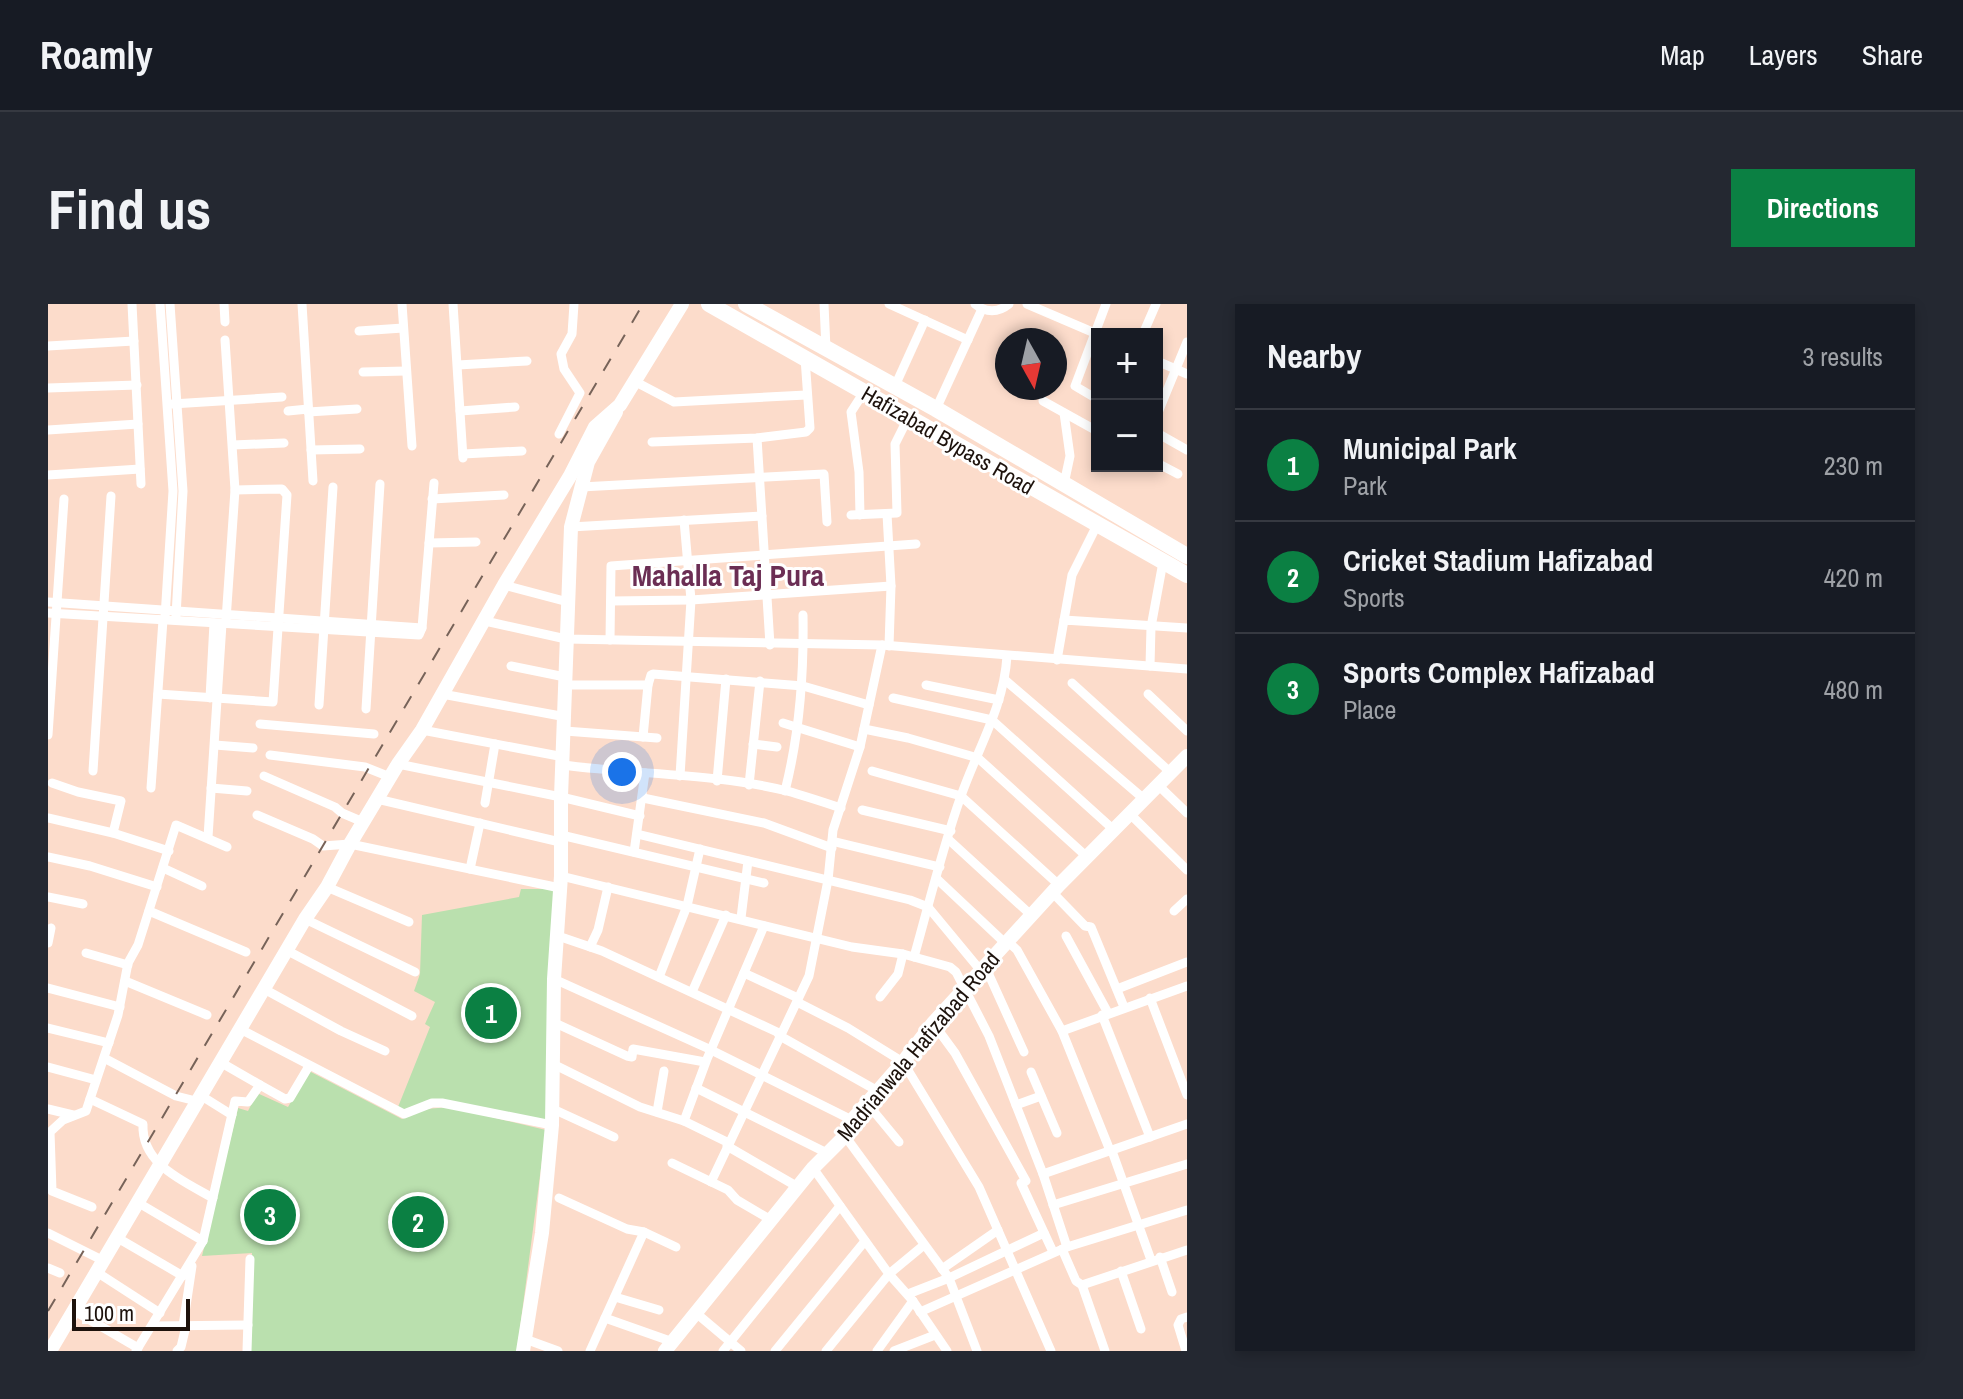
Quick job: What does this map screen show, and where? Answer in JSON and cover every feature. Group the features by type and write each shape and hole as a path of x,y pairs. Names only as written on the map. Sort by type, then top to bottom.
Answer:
{"highway":[{"name":"Hafizabad Bypass Road","path":"709,304 1187,575"},
{"name":"Hafizabad Bypass Road","path":"746,304 1186,551"}],"street":[{"path":"132,304 141,484"},
{"path":"224,304 225,322"},
{"path":"302,304 313,481"},
{"path":"402,304 412,446"},
{"path":"453,304 463,456 522,451"},
{"path":"559,434 580,393 564,369 561,354 572,334 574,304"},
{"path":"558,1351 524,1345 542,1233 553,1109 554,979 561,882 571,527 588,462 682,304"},
{"path":"824,304 826,349"},
{"path":"889,304 968,340"},
{"path":"936,409 968,340 979,306 996,311 1009,304"},
{"path":"1027,304 1091,331"},
{"path":"1054,316 1059,304"},
{"path":"1097,328 1106,304"},
{"path":"1146,328 1156,304"},
{"path":"151,788 158,694 169,617 178,491 165,305"},
{"path":"895,386 925,320"},
{"path":"359,331 403,328"},
{"path":"208,837 215,745 214,699 235,490 225,340"},
{"path":"48,346 134,341"},
{"path":"1163,400 1187,342"},
{"path":"1091,344 1075,386 1091,395"},
{"path":"652,442 757,438 809,431 805,358"},
{"path":"458,365 527,361"},
{"path":"1163,364 1187,374"},
{"path":"363,372 406,371"},
{"path":"634,381 669,402 806,395"},
{"path":"48,388 137,385"},
{"path":"864,392 851,412 859,472 855,515 897,513 895,444 908,418"},
{"path":"170,404 282,397"},
{"path":"1043,401 1091,428"},
{"path":"50,1351 286,950 422,730 570,476 595,427 620,405"},
{"path":"460,411 515,407"},
{"path":"288,411 357,409"},
{"path":"1064,413 1070,456 1064,485"},
{"path":"48,430 138,424"},
{"path":"1163,436 1187,450"},
{"path":"757,438 770,645"},
{"path":"233,445 284,443"},
{"path":"311,450 360,449"},
{"path":"1163,466 1178,474"},
{"path":"48,475 140,469"},
{"path":"581,487 824,474 827,522"},
{"path":"53,608 222,622 421,631 434,483"},
{"path":"366,709 380,484"},
{"path":"319,705 333,487"},
{"path":"158,694 273,702 287,495 282,489 235,490"},
{"path":"432,499 504,495"},
{"path":"93,771 111,496"},
{"path":"48,735 53,608 64,499"},
{"path":"711,1182 809,976 832,845 885,646 891,586 887,514"},
{"path":"571,527 762,516"},
{"path":"680,776 691,600 684,520"},
{"path":"1057,660 1072,575 1097,525"},
{"path":"429,543 476,542"},
{"path":"610,640 611,566 916,544"},
{"path":"1150,666 1151,627 1163,562"},
{"path":"504,585 568,602"},
{"path":"611,601 691,600 891,586"},
{"path":"785,791 795,750 803,686 803,615"},
{"path":"1064,620 1187,628"},
{"path":"485,621 566,639 885,646 1187,669"},
{"path":"914,957 961,796 999,700 1007,656"},
{"path":"511,666 565,681 648,685"},
{"path":"643,737 651,675 803,686 869,705"},
{"path":"717,781 726,679"},
{"path":"1005,680 1144,799"},
{"path":"749,785 760,681"},
{"path":"1072,683 1170,772"},
{"path":"926,685 999,700"},
{"path":"442,694 566,724 657,738"},
{"path":"1148,694 1187,731"},
{"path":"893,698 992,720 1114,830"},
{"path":"783,723 860,747"},
{"path":"260,724 374,734"},
{"path":"864,729 978,758 1086,856"},
{"path":"422,730 564,761 785,791 841,808"},
{"path":"485,803 495,744"},
{"path":"753,744 777,747"},
{"path":"215,745 253,748"},
{"path":"270,755 489,782 640,816"},
{"name":"Madrianwala Hafizabad Road","path":"669,1346 813,1168 845,1136 852,1120 933,1023 1086,856 1186,757"},
{"path":"872,771 961,796 1056,889 1085,926 1091,927 1124,1007"},
{"path":"634,852 645,773"},
{"path":"264,776 363,822"},
{"path":"52,783 121,801 113,833"},
{"path":"1158,785 1187,813"},
{"path":"211,788 247,791"},
{"path":"643,798 764,823 832,845 940,867"},
{"path":"377,799 480,823 634,852 764,883"},
{"path":"862,810 950,835 1031,915"},
{"path":"1129,813 1187,870"},
{"path":"257,815 323,846 350,844 470,869 608,887 816,939 903,954 950,967 956,972 963,990 981,1018 1016,1105 1053,1205 1061,1249 1076,1281 1082,1285 1101,1350"},
{"path":"48,818 113,833 169,851"},
{"path":"470,869 480,823"},
{"path":"48,1109 73,1115 83,1114 90,1099 120,1007 128,965 138,945 176,825 227,847"},
{"path":"637,834 910,900 928,907 983,968 1024,1052"},
{"path":"659,977 687,906 700,849"},
{"path":"48,857 90,866 157,887"},
{"path":"741,918 748,861"},
{"path":"163,868 202,886"},
{"path":"937,879 1017,950 1062,1031 1139,1225 1172,1292"},
{"path":"327,887 409,922"},
{"path":"590,947 598,930 608,887"},
{"path":"48,897 83,904"},
{"path":"1174,911 1187,899"},
{"path":"149,911 246,952"},
{"path":"692,992 726,915"},
{"path":"305,919 415,972"},
{"path":"684,1121 705,1062 764,926"},
{"path":"48,943 51,928"},
{"path":"558,936 659,977 777,1032 871,1096 899,1142"},
{"path":"1066,936 1105,1014 1150,1137"},
{"path":"286,950 412,1016"},
{"path":"86,953 128,965"},
{"path":"880,997 898,974 903,954"},
{"path":"1117,989 1187,962"},
{"path":"744,973 798,1000 903,1062 979,1187 1051,1351"},
{"path":"554,979 712,1050 852,1120"},
{"path":"125,981 207,1015"},
{"path":"1062,1031 1187,986"},
{"path":"48,988 120,1007"},
{"path":"264,989 385,1051"},
{"path":"1150,998 1187,1095"},
{"path":"555,1023 627,1056 632,1057 633,1049 705,1062"},
{"path":"933,1023 955,1053 1026,1181 1021,1183 1044,1233 1061,1249"},
{"path":"48,1028 109,1043"},
{"path":"240,1029 404,1114 432,1103 442,1103 552,1125"},
{"path":"104,1058 176,1096 198,1098 232,1115"},
{"path":"220,1062 285,1099 290,1098 309,1066"},
{"path":"553,1064 640,1107 684,1121 798,1187"},
{"path":"48,1067 96,1080"},
{"path":"657,1112 664,1071"},
{"path":"1031,1072 1057,1133"},
{"path":"73,1310 137,1349 203,1241 235,1101 248,1102 260,1085"},
{"path":"696,1088 827,1153"},
{"path":"1016,1105 1041,1096"},
{"path":"90,1099 143,1124 142,1137 146,1147 159,1163 213,1198"},
{"path":"553,1109 614,1137"},
{"path":"73,1115 50,1130 52,1191 92,1207"},
{"path":"1043,1174 1187,1124"},
{"path":"845,1136 946,1273 958,1296 977,1351"},
{"path":"672,1163 728,1190 737,1200 771,1220"},
{"path":"1053,1205 1187,1164"},
{"path":"813,1168 947,1351"},
{"path":"559,1198 676,1247"},
{"path":"137,1202 203,1241"},
{"path":"723,1351 840,1206"},
{"path":"920,1312 1061,1249 1187,1210"},
{"path":"877,1351 910,1298 998,1230"},
{"path":"590,1351 644,1232"},
{"path":"48,1233 99,1266 160,1313"},
{"path":"946,1273 1044,1233"},
{"path":"116,1237 183,1276"},
{"path":"775,1351 865,1241"},
{"path":"826,1351 889,1274 924,1245"},
{"path":"1082,1285 1187,1250"},
{"path":"247,1351 250,1259"},
{"path":"177,1351 181,1347 191,1263"},
{"path":"48,1268 60,1273"},
{"path":"1121,1271 1141,1329"},
{"path":"615,1297 659,1310"},
{"path":"696,1313 741,1351"},
{"path":"1186,1351 1178,1325 1181,1319 1187,1317"},
{"path":"605,1318 669,1346"},
{"path":"152,1326 248,1325"},
{"path":"894,1351 935,1335"}],"green space":[{"path":"521,889 554,889 548,1121 433,1099 403,1110 398,1107 430,1027 425,1024 435,1002 414,991 420,974 422,915 519,897"},
{"path":"309,1071 402,1119 426,1109 450,1107 546,1130 517,1351 249,1351 252,1253 202,1256 238,1108 248,1111 257,1093 288,1107"}],"railway":[{"path":"48,1311 643,304"}],"place":[{"name":"Municipal Park","path":"491,1013"},
{"name":"Sports Complex Hafizabad","path":"270,1215"},
{"name":"Cricket Stadium Hafizabad","path":"418,1222"}],"district":[{"name":"Mahalla Taj Pura","path":"728,576"}]}
